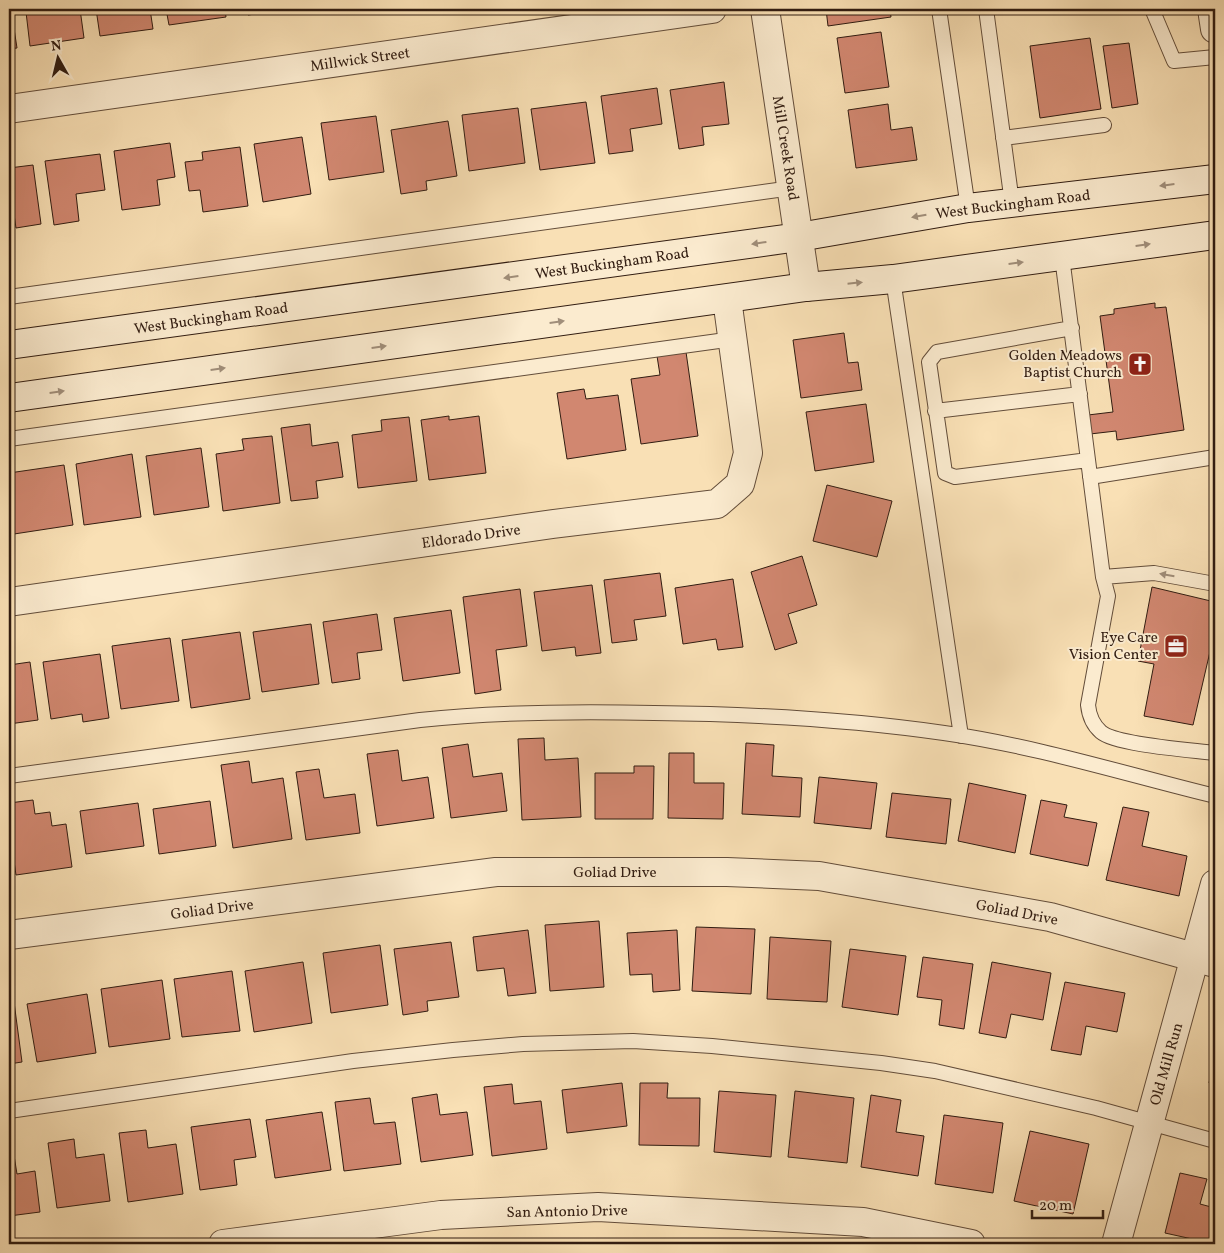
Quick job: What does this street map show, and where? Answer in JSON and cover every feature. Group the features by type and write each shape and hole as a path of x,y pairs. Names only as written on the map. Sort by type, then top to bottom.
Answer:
{"street":[{"name":"Millwick Street","path":"9,108 712,9"},
{"name":"Mill Creek Road","path":"765,9 806,287"},
{"path":"1212,9 1215,29"},
{"name":"West Buckingham Road","path":"9,345 799,237 968,208 1215,179"},
{"path":"9,398 806,287 893,279 1215,235"},
{"name":"Eldorado Drive","path":"9,602 553,524 717,504 740,484 748,453 727,299"},
{"name":"Goliad Drive","path":"9,935 496,872 727,872 819,876 1050,917 1206,961"},
{"name":"Old Mill Run","path":"1116,1244 1150,1122 1206,961 1215,884"},
{"name":"San Antonio Drive","path":"222,1244 440,1215 598,1207 863,1222 972,1244"}],"lane":[{"path":"939,9 968,208"},
{"path":"986,9 1012,203"},
{"path":"1152,9 1174,61 1215,57"},
{"path":"1002,138 1104,125"},
{"path":"9,296 792,188"},
{"path":"1062,256 1103,577 1108,596 1088,705 1089,714 1102,733 1119,740 1215,753"},
{"path":"893,279 961,736"},
{"path":"1072,328 937,352 929,362 942,465 945,473 955,477 1088,460"},
{"path":"9,439 733,339"},
{"path":"935,411 1080,394"},
{"path":"1090,477 1215,457"},
{"path":"1103,577 1154,573 1215,584"},
{"path":"9,776 420,720 486,713 558,711 766,714 961,736 1034,750 1215,796"},
{"path":"9,1111 407,1055 523,1044 633,1041 712,1046 881,1063 935,1071 1150,1122 1215,1142"}],"building":[{"path":"9,9 11,9 17,48 9,49"},
{"path":"48,9 80,9 84,38 30,46 26,12"},
{"path":"96,9 150,9 153,29 100,36"},
{"path":"166,9 225,9 226,17 169,25"},
{"path":"247,9 292,9 248,15"},
{"path":"826,9 890,9 891,17 828,26"},
{"path":"881,32 889,87 845,93 837,38"},
{"path":"1090,38 1101,109 1040,118 1030,46"},
{"path":"1129,43 1138,104 1112,108 1103,46"},
{"path":"724,82 729,124 702,127 704,145 679,149 670,90"},
{"path":"657,88 662,124 630,129 633,151 609,154 601,96"},
{"path":"586,102 595,163 540,170 531,109"},
{"path":"888,104 891,130 912,127 917,160 856,168 848,110"},
{"path":"518,108 525,163 469,171 462,115"},
{"path":"376,116 384,172 329,180 321,123"},
{"path":"448,121 457,176 426,181 427,190 401,194 391,130"},
{"path":"302,137 311,194 263,202 254,144"},
{"path":"170,143 175,177 157,180 160,205 122,210 114,151"},
{"path":"240,147 248,206 203,212 200,190 189,191 185,162 203,160 202,152"},
{"path":"100,154 105,190 76,194 79,221 54,225 45,161"},
{"path":"33,165 41,224 16,228 12,201 9,202 9,168"},
{"name":"Golden Meadows Baptist Church","path":"1155,303 1155,308 1166,307 1184,430 1117,440 1116,431 1090,434 1088,415 1113,412 1100,316 1114,314 1114,309"},
{"path":"844,333 848,363 858,362 862,390 801,398 793,340"},
{"path":"686,352 698,436 641,444 631,379 660,375 657,356"},
{"path":"584,389 586,399 618,395 626,450 567,459 557,393"},
{"path":"866,404 874,462 815,471 806,412"},
{"path":"449,416 449,420 479,416 486,473 429,480 421,420"},
{"path":"409,417 417,481 358,488 352,435 382,431 381,420"},
{"path":"310,424 312,446 338,442 343,477 316,481 318,498 291,501 281,428"},
{"path":"272,436 280,503 223,511 216,454 244,450 242,439"},
{"path":"201,448 209,507 154,515 146,456"},
{"path":"132,454 141,517 84,525 76,464"},
{"path":"64,465 73,525 14,534 9,497 9,473"},
{"path":"827,485 892,501 877,557 813,541"},
{"path":"802,556 817,605 788,614 797,643 775,650 751,572"},
{"path":"660,573 666,616 634,620 637,640 612,643 604,580"},
{"path":"733,579 743,647 718,650 716,639 683,644 675,588"},
{"path":"592,585 601,653 576,656 575,647 542,651 534,592"},
{"name":"Eye Care Vision Center","path":"1152,587 1215,602 1215,630 1193,725 1144,716 1154,664 1138,661"},
{"path":"520,589 527,646 496,650 501,690 475,694 463,597"},
{"path":"451,610 460,673 403,681 394,618"},
{"path":"377,614 382,650 357,653 360,679 332,683 323,622"},
{"path":"311,624 319,684 262,692 253,632"},
{"path":"240,632 250,699 191,708 182,640"},
{"path":"170,638 179,701 121,709 112,646"},
{"path":"100,654 109,718 83,722 82,714 51,719 43,662"},
{"path":"30,662 38,720 9,724 9,665"},
{"path":"544,738 545,760 578,758 581,817 522,820 518,739"},
{"path":"746,743 774,745 772,776 802,778 800,817 742,814"},
{"path":"468,744 473,777 502,773 507,811 451,818 442,748"},
{"path":"398,750 402,781 428,777 434,818 377,826 367,754"},
{"path":"669,753 694,753 694,783 724,783 723,819 668,818"},
{"path":"249,761 252,783 283,778 292,839 233,848 221,765"},
{"path":"634,766 654,766 653,819 595,819 595,773 634,773"},
{"path":"319,769 324,798 355,794 360,833 306,840 296,772"},
{"path":"819,777 877,783 871,829 814,823"},
{"path":"969,783 1026,795 1015,853 958,841"},
{"path":"892,793 951,799 946,844 886,837"},
{"path":"33,800 35,814 50,812 52,826 66,824 72,867 16,875 9,826 9,803"},
{"path":"1041,800 1067,805 1064,817 1097,823 1088,866 1030,854"},
{"path":"210,801 216,846 159,854 153,809"},
{"path":"138,803 144,846 86,854 80,811"},
{"path":"1123,807 1149,812 1142,846 1187,856 1179,896 1106,880"},
{"path":"599,921 604,987 550,991 545,925"},
{"path":"696,927 755,929 751,994 692,991"},
{"path":"528,930 536,993 508,996 504,968 477,971 473,937"},
{"path":"677,930 680,990 653,992 652,974 630,975 627,933"},
{"path":"770,937 831,941 827,1002 767,999"},
{"path":"451,942 459,997 427,1001 428,1011 403,1015 394,949"},
{"path":"380,945 388,1005 331,1013 323,953"},
{"path":"850,949 906,956 898,1015 842,1007"},
{"path":"923,957 973,964 964,1029 939,1025 942,1000 917,997"},
{"path":"303,962 312,1023 254,1032 245,971"},
{"path":"992,962 1051,973 1043,1020 1011,1014 1006,1038 979,1033"},
{"path":"232,971 240,1031 182,1037 174,979"},
{"path":"162,980 170,1039 109,1047 101,989"},
{"path":"1065,982 1125,993 1117,1032 1086,1026 1081,1055 1051,1050"},
{"path":"87,994 96,1053 37,1062 27,1004"},
{"path":"9,1002 14,1002 22,1062 9,1064"},
{"path":"1215,1050 1215,1084 1209,1083"},
{"path":"622,1083 627,1126 567,1133 562,1090"},
{"path":"640,1083 668,1083 667,1098 700,1098 699,1146 639,1145"},
{"path":"512,1084 514,1104 541,1101 547,1149 492,1156 484,1087"},
{"path":"719,1091 776,1095 771,1157 714,1152"},
{"path":"795,1091 854,1098 847,1163 788,1157"},
{"path":"437,1094 440,1115 467,1112 473,1155 421,1162 412,1098"},
{"path":"871,1095 901,1100 896,1132 924,1136 918,1176 861,1167"},
{"path":"370,1098 374,1124 395,1122 401,1164 344,1171 335,1102"},
{"path":"322,1112 331,1170 275,1178 266,1120"},
{"path":"944,1115 1003,1123 993,1193 935,1184"},
{"path":"250,1119 256,1157 234,1160 237,1185 200,1190 191,1127"},
{"path":"146,1130 148,1148 176,1144 183,1194 128,1202 119,1133"},
{"path":"1030,1131 1089,1144 1073,1214 1014,1201"},
{"path":"74,1139 76,1158 104,1154 110,1201 57,1208 48,1143"},
{"path":"12,1143 17,1174 35,1171 40,1212 9,1216 9,1144"},
{"path":"1180,1173 1207,1179 1200,1204 1215,1208 1215,1244 1165,1233"}],"place":[{"name":"Golden Meadows Baptist Church","path":"1140,364"},
{"name":"Eye Care Vision Center","path":"1176,646"}]}
